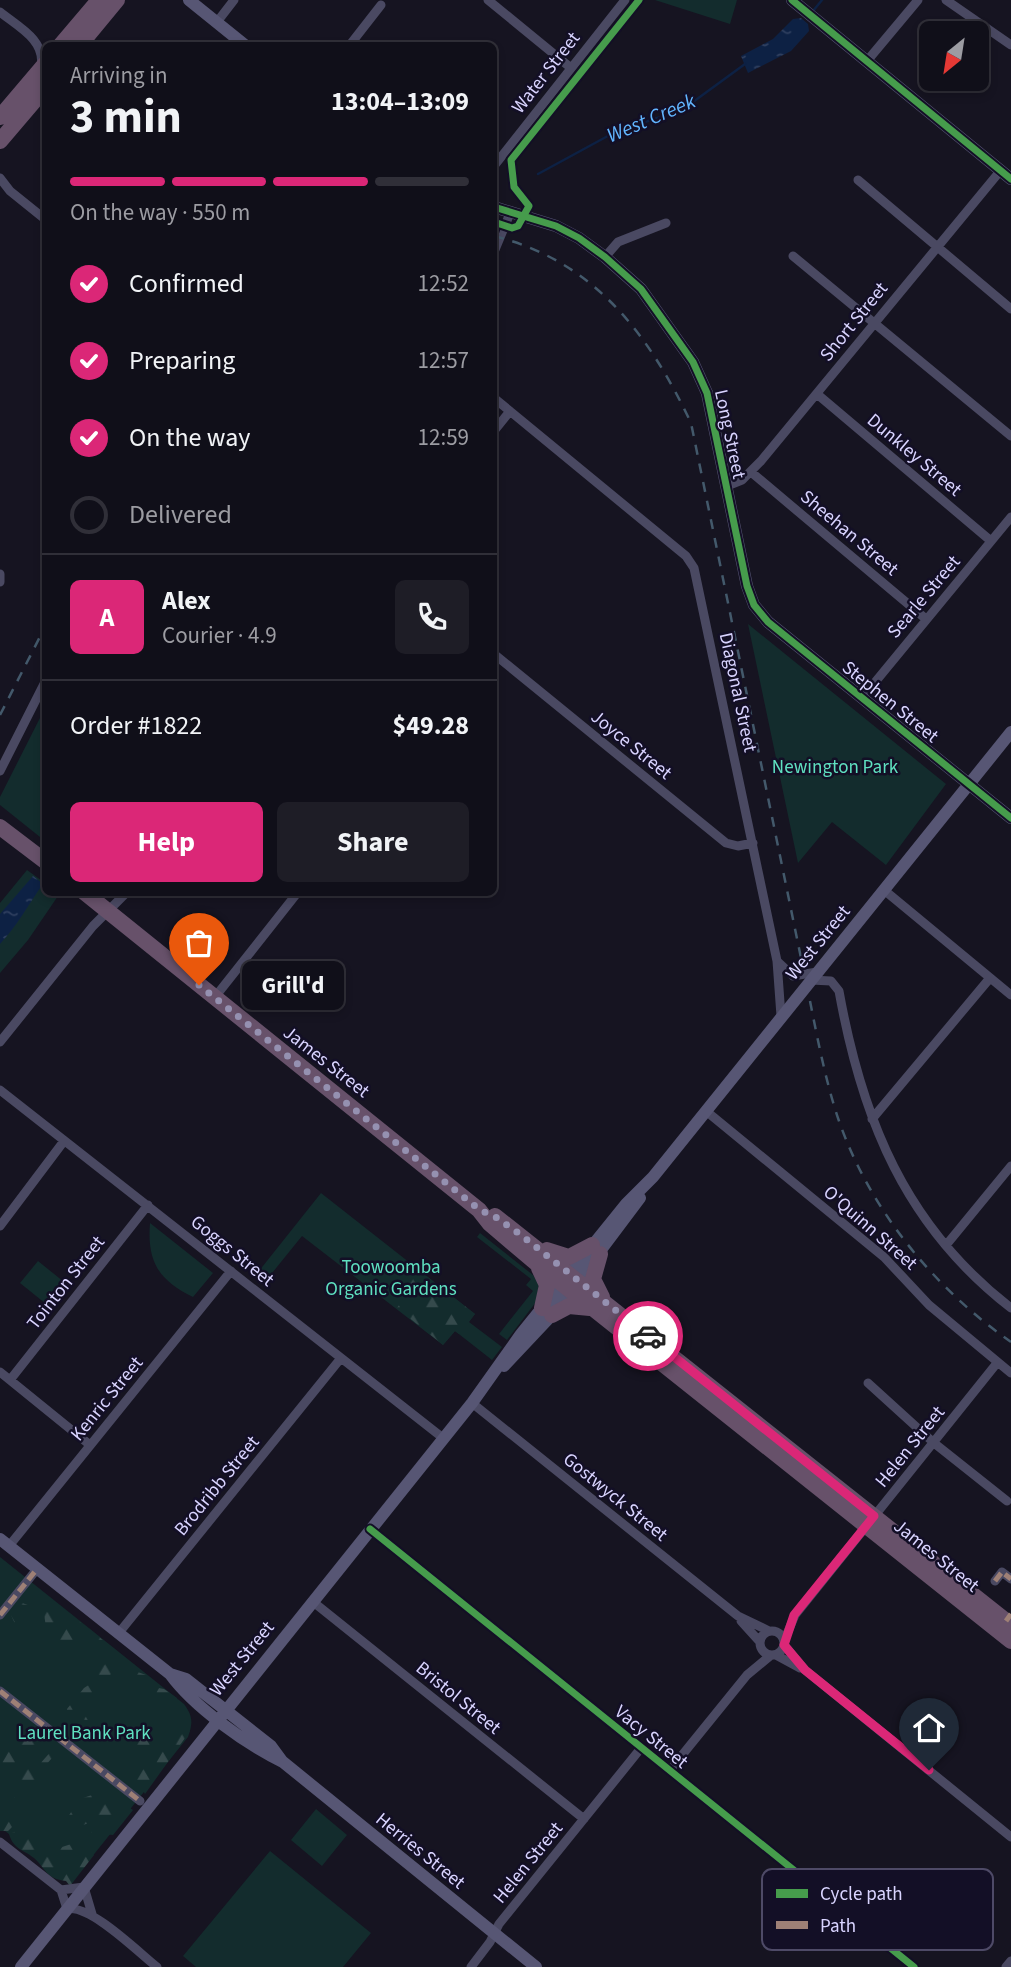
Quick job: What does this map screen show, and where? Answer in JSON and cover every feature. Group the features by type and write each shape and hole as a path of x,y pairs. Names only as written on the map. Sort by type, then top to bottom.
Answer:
{"highway":[{"path":"69,42 99,0"},
{"path":"69,42 117,0"},
{"path":"0,117 42,67"},
{"path":"0,141 42,92"},
{"path":"0,827 42,859"},
{"name":"James Street","path":"89,896 480,1210 494,1216 526,1239 570,1282 870,1521 1011,1641"},
{"name":"James Street","path":"480,1210 490,1224 536,1263 570,1282"},
{"path":"526,1239 563,1257 596,1250 593,1279 601,1307 572,1305 547,1312 547,1285 536,1263"},
{"name":"James Street","path":"870,1521 1009,1620"}],"main road":[{"path":"189,0 241,42"},
{"path":"797,4 1006,175"},
{"name":"Long Street","path":"497,208 568,232 605,257 641,289 701,375 747,586 754,605"},
{"name":"Stephen Street","path":"754,605 768,622 1011,818"},
{"name":"West Street","path":"20,1967 547,1312 967,783 1011,732"},
{"name":"Herries Street","path":"5,1543 170,1674 180,1688 221,1714 258,1750 283,1762 536,1967"}],"street":[{"path":"217,22 234,0"},
{"path":"488,0 571,68"},
{"name":"Water Street","path":"497,162 625,0"},
{"path":"867,61 918,0"},
{"path":"946,0 1011,45"},
{"path":"352,42 381,5"},
{"path":"0,12 34,40 42,53 42,67"},
{"path":"34,40 42,43"},
{"name":"Short Street","path":"727,486 742,480 751,472 937,247 1006,175"},
{"path":"0,178 5,190 42,217"},
{"path":"858,180 1011,309"},
{"path":"497,245 511,211"},
{"path":"605,257 618,242 666,223"},
{"path":"793,256 1011,436"},
{"name":"Dunkley Street","path":"817,394 991,541"},
{"path":"497,400 510,411 497,427"},
{"name":"Diagonal Street","path":"510,411 687,556 698,582 753,843 777,961 781,1016"},
{"name":"Sheehan Street","path":"751,472 926,619"},
{"name":"Searle Street","path":"862,698 1011,517"},
{"path":"0,573 0,582"},
{"name":"Joyce Street","path":"497,656 726,843 738,846 753,843"},
{"path":"0,771 42,688"},
{"path":"884,890 1011,995"},
{"path":"1,1042 123,896"},
{"path":"215,997 295,896"},
{"path":"777,961 793,976 814,976 831,981 839,991 872,1119 906,1194 977,1282 1011,1308"},
{"path":"872,1119 990,978"},
{"name":"Goggs Street","path":"0,1090 443,1438"},
{"name":"O'Quinn Street","path":"705,1111 884,1257 929,1305 1011,1373"},
{"path":"0,1226 64,1141"},
{"path":"947,1244 1011,1166"},
{"name":"Tointon Street","path":"10,1380 148,1205"},
{"name":"Kenric Street","path":"5,1543 90,1445 231,1272"},
{"name":"Brodribb Street","path":"118,1634 341,1358"},
{"name":"Helen Street","path":"760,1644 771,1631 794,1615 997,1363"},
{"path":"0,1372 90,1445"},
{"path":"868,1383 934,1443 1007,1501"},
{"name":"Gostwyck Street","path":"472,1403 738,1616 760,1644 773,1655"},
{"name":"Vacy Street","path":"370,1530 793,1869"},
{"path":"0,1615 37,1569"},
{"path":"995,1581 1002,1572 1011,1579"},
{"name":"Bristol Street","path":"312,1601 584,1819"},
{"name":"Helen Street","path":"773,1655 784,1643 794,1615"},
{"name":"Gostwyck Street","path":"738,1616 771,1631 784,1643"},
{"path":"784,1643 805,1670 1011,1837"},
{"path":"747,1675 760,1644"},
{"path":"670,1770 747,1675 773,1655 805,1670"},
{"path":"0,1691 140,1801"},
{"name":"Helen Street","path":"471,1967 641,1748"},
{"path":"0,1842 61,1890 67,1909 81,1909 93,1916 157,1967"},
{"path":"61,1890 84,1887 85,1898 93,1916"},
{"name":"Vacy Street","path":"893,1950 914,1967"},
{"path":"1006,1967 1011,1961"}],"green space":[{"path":"655,0 737,0 730,24"},
{"name":"Newington Park","path":"748,624 946,784 886,865 832,822 798,863"},
{"path":"42,714 42,839 0,805 0,797"},
{"path":"27,870 42,881 42,896 58,896 28,940 0,973 0,903"},
{"name":"Toowoomba Organic Gardens","path":"321,1193 475,1314 469,1322 502,1347 492,1360 455,1331 443,1345 302,1236 264,1283 255,1276"},
{"path":"150,1223 213,1273 193,1297 171,1284 157,1268 151,1248"},
{"path":"480,1233 533,1275 539,1284 536,1302 507,1340 499,1334 533,1291 526,1285 531,1279 477,1237"},
{"path":"406,1260 475,1314 459,1334 455,1331 443,1345 397,1308 402,1301 421,1313 425,1307 408,1281 403,1283 398,1270"},
{"path":"38,1261 69,1286 51,1308 20,1283"},
{"name":"Laurel Bank Park","path":"0,1557 184,1704 191,1716 188,1737 71,1883 0,1827"},
{"path":"43,1598 56,1603 118,1652 117,1655 92,1638 61,1645 46,1628 44,1613 38,1615 28,1629 18,1628 11,1614 14,1604 17,1601 33,1607"},
{"path":"105,1664 109,1665 111,1674 93,1700 99,1719 86,1720 67,1715 67,1709 84,1688 98,1679 99,1669"},
{"path":"135,1671 146,1675 153,1687 164,1689 177,1698 175,1704 164,1708 159,1705 154,1691 129,1682 126,1675"},
{"path":"29,1729 51,1738 40,1753 28,1760 30,1767 37,1767 55,1747 60,1749 44,1767 31,1794 21,1802 14,1825 8,1831 0,1831 0,1807 20,1794 9,1781 0,1785 0,1732"},
{"path":"190,1731 145,1794 142,1788 125,1784 126,1771 149,1749 146,1747 133,1751 135,1742 140,1737 183,1734"},
{"path":"92,1795 114,1797 133,1810 113,1835 103,1834 70,1854 67,1861 72,1867 78,1865 91,1851 94,1855 70,1886 66,1881 50,1876 34,1858 16,1846 9,1834 17,1831 36,1842 45,1855 56,1856 62,1847 87,1839 95,1827 89,1823 80,1826 65,1839 57,1833 80,1799"},
{"path":"316,1809 347,1835 322,1866 291,1840"},
{"path":"270,1851 371,1933 343,1967 196,1967 183,1956"}],"water":[{"path":"801,18 808,24 809,31 791,51 748,73 741,56 773,39 793,19"},
{"path":"33,876 42,883 0,944 0,914"}],"waterway":[{"name":"West Creek","path":"813,11 822,0"},
{"name":"West Creek","path":"538,174 617,131 682,110 745,64"}],"railway":[{"path":"497,237 561,263 589,283 614,306 637,331 657,360 691,423 801,958"},
{"path":"0,715 42,633"},
{"path":"810,1001 834,1107 868,1186 908,1245 931,1272 956,1298 1011,1342"}],"marked path":[{"path":"0,1615 37,1569"},
{"path":"995,1581 1002,1572 1011,1579"},
{"path":"1006,1621 1011,1614"},
{"path":"0,1691 140,1801"}],"cycle path":[{"path":"497,223 512,228 518,226 529,206 514,187 511,160 639,0"},
{"path":"792,0 1011,179"},
{"path":"497,208 556,226 579,238 605,257 641,289 693,362 707,393 747,586 754,605 768,622 1011,818"},
{"path":"370,1529 792,1869"},
{"path":"893,1950 914,1967"}],"way so far":[{"path":"199,985 480,1210 494,1216 521,1235 648,1336"}],"place":[{"name":"Grill'd","path":"199,985"}],"route":[{"path":"648,1336 874,1516 794,1615 784,1645 805,1670 929,1770"}]}
